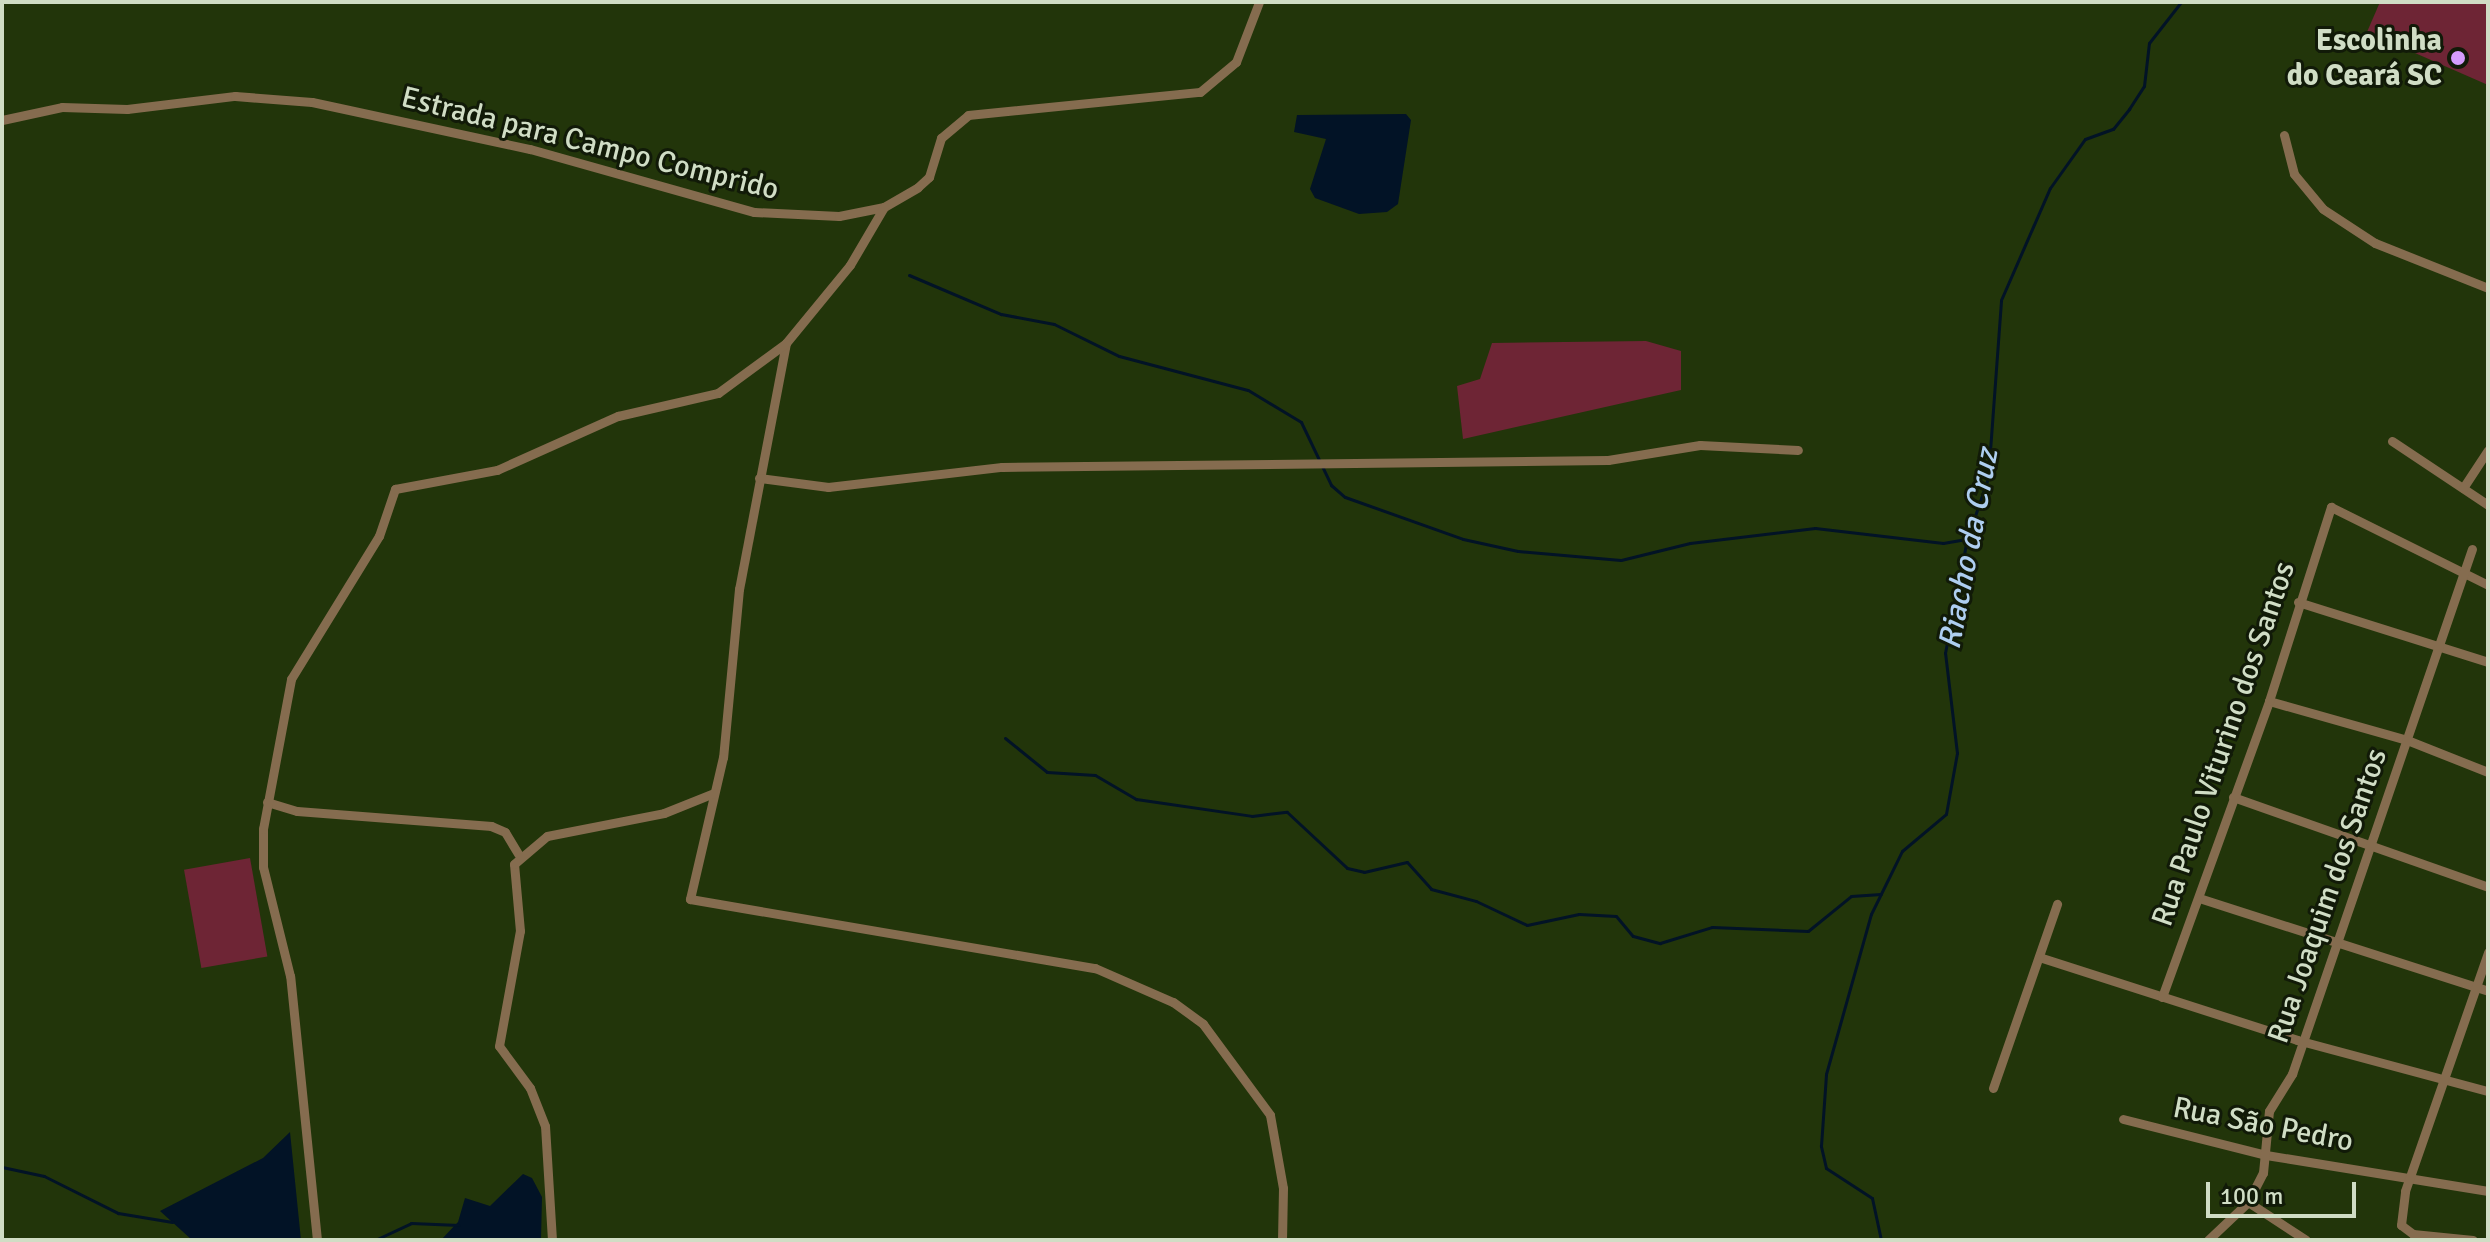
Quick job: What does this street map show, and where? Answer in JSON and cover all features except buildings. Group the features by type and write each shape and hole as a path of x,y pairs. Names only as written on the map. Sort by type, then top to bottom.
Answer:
{"street":[{"name":"Estrada para Campo Comprido","path":"2,120 41,108 278,98 530,149 754,212 839,216 884,207 929,177 941,138 968,115 1200,92 1216,84 1236,62 1259,2"},
{"path":"2284,135 2294,174 2323,209 2375,243 2488,288"},
{"path":"317,1240 290,976 263,867 267,802 291,679 379,536 395,489 497,470 618,416 718,393 786,343 850,265 884,207"},
{"path":"786,343 759,478 714,793 690,899 1095,968 1190,1012 1270,1115 1283,1188 1282,1240"},
{"path":"2392,441 2488,505"},
{"path":"759,478 828,487 1002,467 1608,460 1700,445 1798,450"},
{"path":"2463,488 2488,450"},
{"name":"Rua Paulo Viturino dos Santos","path":"2162,997 2269,701 2298,602 2331,507 2462,576"},
{"name":"Rua Joaquim dos Santos","path":"2208,1240 2248,1202 2266,1155 2269,1111 2303,1041 2472,549"},
{"path":"2462,576 2488,585"},
{"path":"2298,602 2488,662"},
{"path":"2269,701 2407,740 2488,772"},
{"path":"518,854 547,836 664,813 714,793"},
{"path":"2233,797 2488,887"},
{"path":"267,802 297,811 491,826 505,832 518,854 513,880 520,931 499,1046 530,1088 545,1126 552,1240"},
{"path":"2199,898 2337,945 2488,991"},
{"path":"1993,1088 2057,904"},
{"path":"2473,1240 2412,1237 2400,1216 2410,1176 2446,1082 2488,952"},
{"path":"2039,957 2303,1041 2488,1091"},
{"name":"Rua São Pedro","path":"2123,1119 2266,1155 2488,1191"},
{"path":"2248,1202 2306,1240"}],"shaded area":[{"name":"Escolinha do Ceará SC","path":"2380,2 2488,2 2488,85 2367,32"},
{"path":"1646,341 1681,351 1681,390 1463,439 1457,386 1480,379 1492,343"},
{"path":"250,858 267,956 201,968 184,870"}],"water":[{"path":"1406,114 1411,120 1398,204 1387,212 1359,214 1315,198 1310,189 1326,139 1294,132 1297,115"},
{"path":"290,1132 301,1240 192,1240 160,1211 263,1158"},
{"path":"523,1174 532,1178 542,1197 541,1240 441,1240 458,1222 465,1198 490,1206"}],"waterway":[{"name":"Riacho da Cruz","path":"1881,1240 1872,1198 1826,1168 1821,1146 1826,1074 1871,914 1902,851 1946,814 1957,753 1945,653 1967,539 1988,478 2001,300 2050,188 2085,139 2113,129 2129,109 2144,86 2149,43 2181,2"},
{"path":"909,275 1001,314 1054,324 1119,356 1248,390 1301,422 1331,485 1345,497 1463,539 1518,551 1621,560 1690,543 1815,528 1943,543 1965,539"},
{"path":"1005,738 1047,772 1095,775 1136,799 1252,816 1287,812 1347,868 1364,872 1407,862 1431,889 1476,901 1527,925 1579,914 1616,916 1633,936 1660,943 1712,927 1808,931 1851,896 1881,894"},
{"path":"2,1167 44,1176 118,1213 172,1222"},
{"path":"375,1240 411,1223 459,1225"}],"place":[{"name":"Escolinha do Ceará SC","path":"2458,58"}]}
